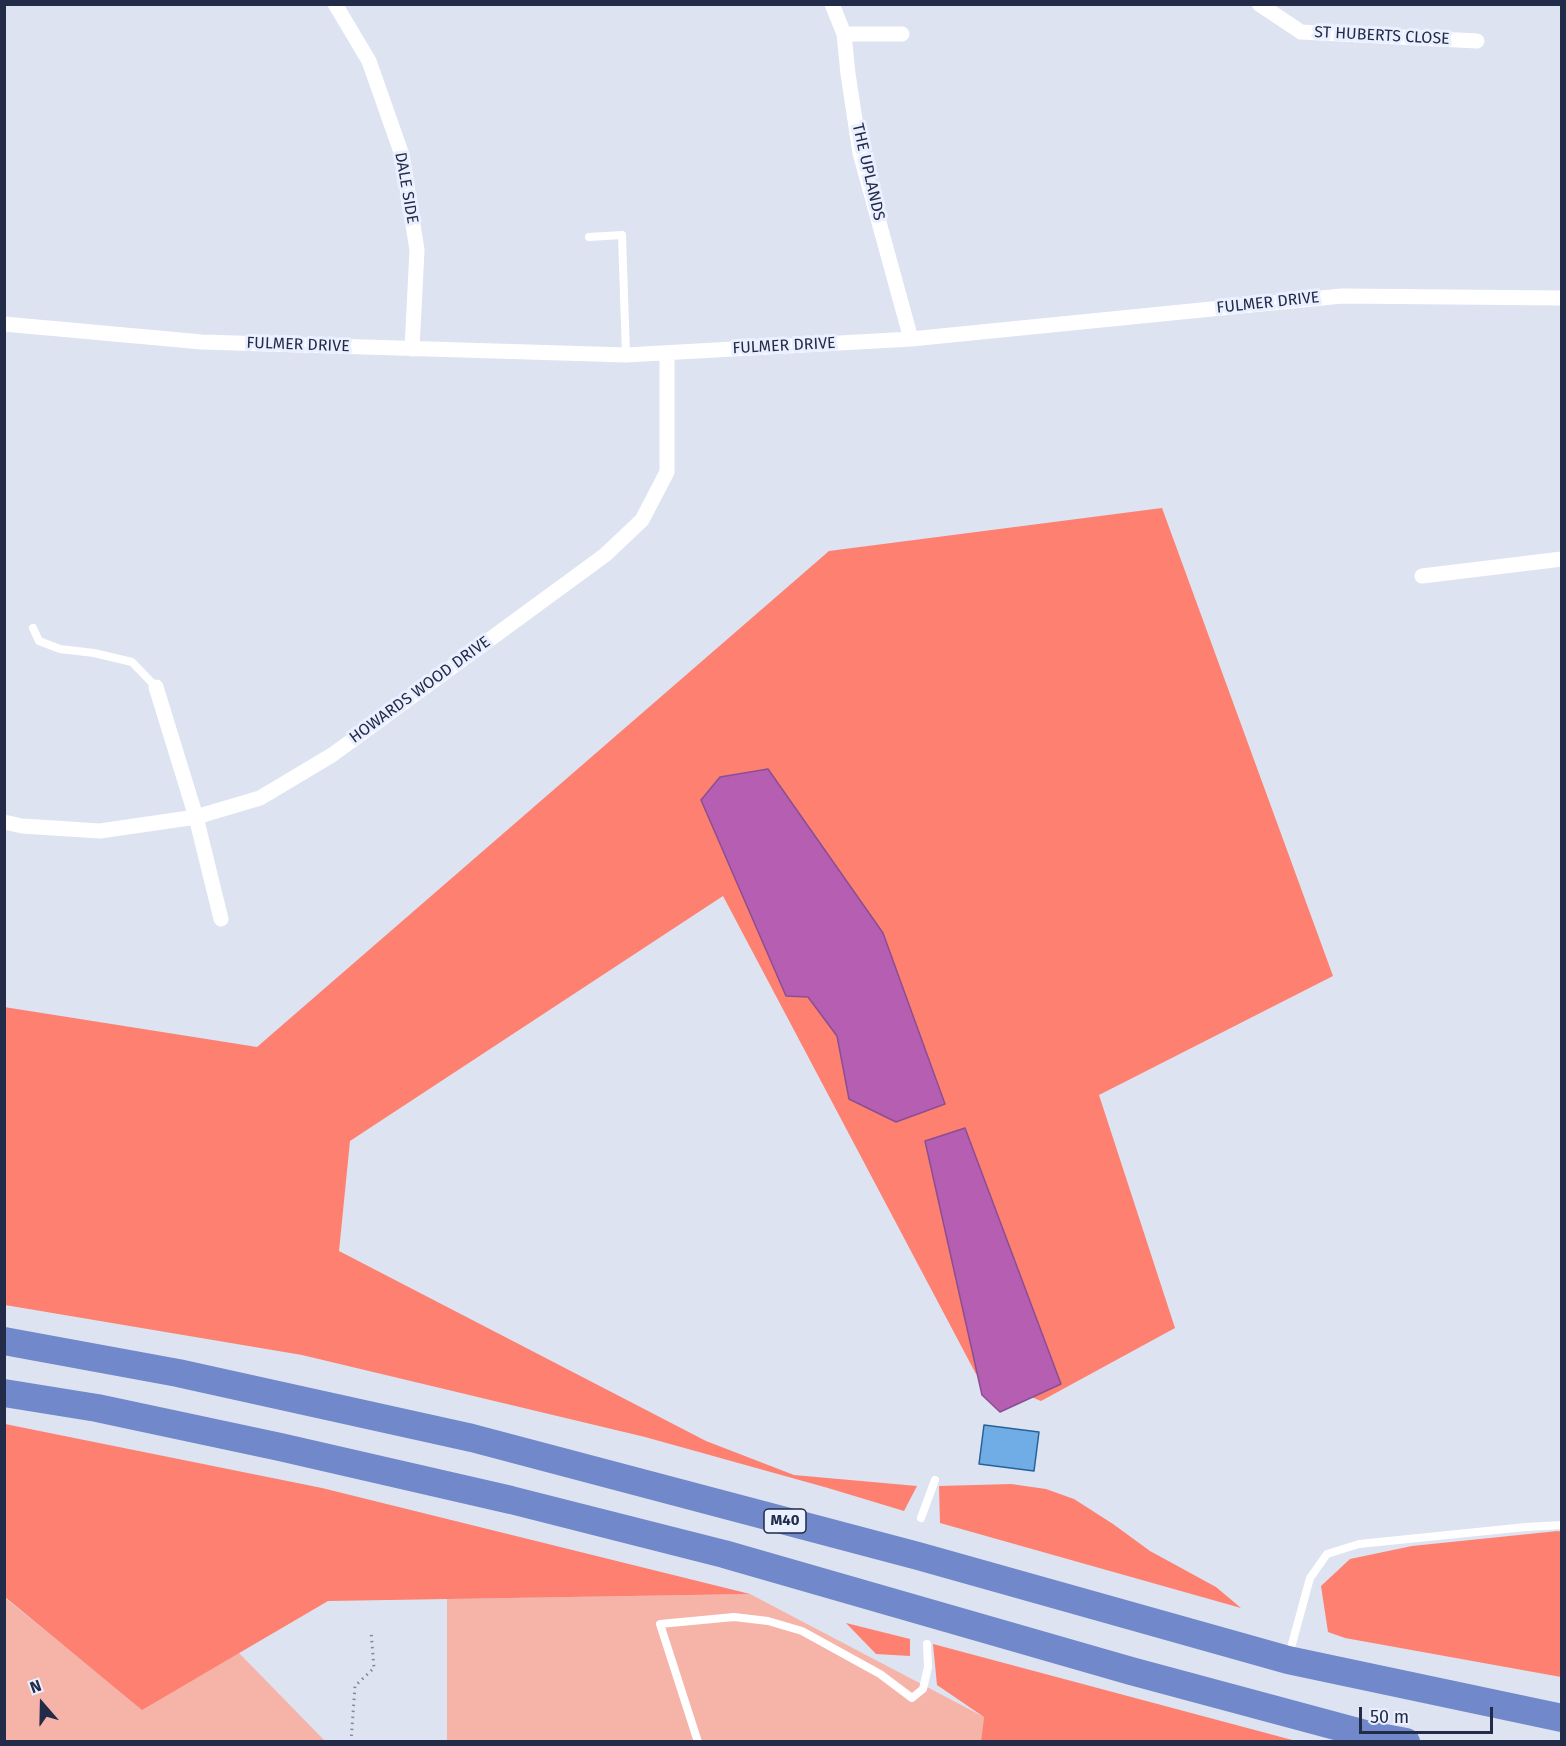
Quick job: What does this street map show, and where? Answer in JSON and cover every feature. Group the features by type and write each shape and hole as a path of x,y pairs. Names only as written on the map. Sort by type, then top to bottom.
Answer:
{"highway":[{"name":"M40","path":"4,1341 178,1372 472,1438 907,1553 1288,1660 1562,1718"},
{"path":"4,1393 97,1408 511,1500 724,1554 1368,1738 1406,1742"}],"street":[{"name":"DALE SIDE","path":"335,4 369,61 402,155 417,250 412,349"},
{"name":"THE UPLANDS","path":"832,4 844,34 860,153 911,339"},
{"name":"ST HUBERTS CLOSE","path":"1259,4 1301,32 1477,41"},
{"path":"844,34 902,34"},
{"name":"FULMER DRIVE","path":"4,324 202,342 626,355 911,339 1342,296 1562,298"},
{"name":"HOWARDS WOOD DRIVE","path":"4,822 22,826 100,831 196,817 260,798 332,755 605,555 642,520 667,471 668,354"},
{"path":"1422,576 1562,559"},
{"path":"156,687 196,817 221,919"}],"lane":[{"path":"589,237 622,235 626,355"},
{"path":"33,628 39,641 60,649 94,653 132,662 156,687"},
{"path":"921,1518 934,1480"},
{"path":"1288,1660 1310,1578 1327,1554 1359,1544 1562,1525"},
{"path":"698,1742 660,1624 734,1617 768,1620 802,1631 880,1674 912,1698 923,1689 928,1667 927,1644"}],"path":[{"path":"351,1742 355,1686 374,1668 371,1631"}],"shaded area":[{"path":"1162,508 1333,976 1099,1095 1175,1328 1041,1401 976,1374 723,896 350,1141 339,1251 706,1441 794,1475 917,1486 904,1511 645,1437 302,1355 5,1305 4,1007 257,1047 829,551"},
{"path":"768,769 883,933 945,1104 896,1122 849,1099 837,1036 808,997 786,996 701,800 720,777"},
{"path":"965,1128 1061,1384 1000,1412 982,1395 925,1141"},
{"path":"5,1424 322,1488 750,1594 328,1601 142,1710 5,1597"},
{"path":"1011,1484 1046,1489 1074,1499 1150,1551 1216,1587 1241,1608 940,1523 939,1486"},
{"path":"1562,1532 1561,1677 1345,1638 1328,1632 1321,1586 1350,1559 1412,1546"},
{"path":"750,1594 984,1717 981,1742 447,1742 447,1599"},
{"path":"4,1597 142,1709 239,1653 325,1741 5,1741"},
{"path":"846,1623 910,1639 910,1656 876,1654"},
{"path":"933,1644 1296,1741 981,1741 984,1717 937,1685"}],"building":[{"path":"984,1425 1039,1432 1034,1471 979,1464"}]}
